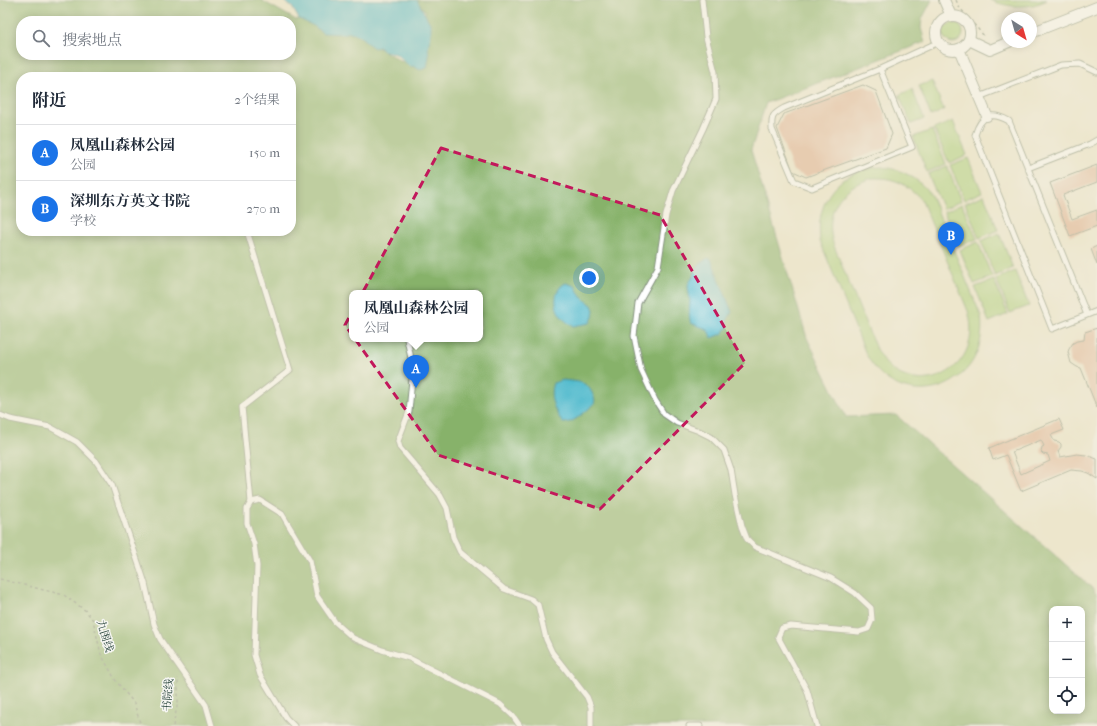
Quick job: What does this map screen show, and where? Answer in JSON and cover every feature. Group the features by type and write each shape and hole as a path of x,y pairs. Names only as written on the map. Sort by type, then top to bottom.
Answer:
{"street":[{"path":"944,0 951,16"},
{"path":"1037,31 1097,7"},
{"path":"951,16 961,18 969,25 970,31 968,40 966,45 959,49 947,49 939,42 936,32 939,24 944,19 951,16"},
{"path":"968,40 990,50 1001,45"},
{"path":"959,49 987,116"}],"lane":[{"path":"702,0 706,37 715,72 716,99 673,191 666,216 658,267 638,304 634,336 641,370 655,400 664,414 677,423 711,437 724,450 731,470 742,526 748,539 755,547 766,553 831,578 855,593 870,608 872,620 868,629 859,632 791,626 782,628 778,637 807,690 817,726"},
{"path":"880,68 912,147 812,188 794,182 772,129 771,120 774,114 784,108 939,42"},
{"path":"979,96 1061,65 1080,64 1097,72"},
{"path":"1087,315 1009,121 995,115 987,116 980,122 975,135 1052,329 1087,315 1097,311"},
{"path":"1028,168 1097,140"},
{"path":"249,236 290,370 242,407 251,502 247,509 247,523 254,544 257,566 254,655 260,675 286,718 294,726"},
{"path":"408,342 413,368 410,412 398,441 400,448 440,494 447,508 453,538 460,552 504,589 531,599 538,605 546,639 552,652 587,698 591,707 591,726"},
{"path":"0,415 10,419 50,427 77,442 96,461 112,485 145,583 154,624 160,639 206,705 212,726"},
{"path":"251,502 260,500 282,514 310,561 318,596 335,622 353,638 382,650 409,658 500,704 514,716 520,726"},
{"path":"689,726 700,726"}],"path":[{"path":"956,0 959,7 988,40"},
{"name":"九围线","path":"0,578 64,595 86,611 93,620 101,654 116,681 134,703 141,726"},
{"name":"书院线","path":"173,726 178,702 178,664"}],"highlighted area":[{"path":"441,148 660,215 745,363 600,509 438,455 345,325"}],"green space":[{"path":"0,0 261,0 289,16 16,16 16,60 296,60 296,20 322,14 402,62 420,41 417,29 426,12 416,0 932,0 922,19 921,28 925,42 766,103 751,150 807,338 846,417 896,415 1091,587 1097,595 1097,726 0,726"},
{"path":"990,0 1047,0 1033,5 1011,6"},
{"path":"953,23 960,26 963,33 960,40 953,43 946,40 943,33 946,26"},
{"path":"932,81 944,110 931,116 919,86"},
{"path":"912,89 924,119 911,124 899,95"},
{"path":"953,121 967,155 949,163 934,129"},
{"path":"932,130 946,164 927,172 913,137"},
{"path":"968,158 982,192 964,200 950,165"},
{"path":"947,166 961,201 943,209 928,174"},
{"path":"881,167 903,172 915,179 931,195 981,316 980,341 972,362 958,378 940,387 920,390 900,386 881,374 866,354 820,241 819,226 822,212 826,200 833,189 842,180 866,169","holes":["873,178 894,180 906,186 922,201 968,311 971,333 966,352 955,366 940,376 923,380 906,377 889,367 876,349 834,246 831,234 831,223 837,203 843,195 861,182"]},
{"path":"984,195 998,230 979,238 965,203"},
{"path":"962,204 977,239 958,246 944,212"},
{"path":"999,233 1013,268 995,276 981,241"},
{"path":"978,242 992,277 974,284 960,250"},
{"path":"1015,271 1029,306 1010,313 996,279"},
{"path":"994,280 1008,314 989,322 975,287"}],"water":[{"path":"285,0 417,0 431,25 427,68 420,70 413,66 410,67 396,54 381,50 380,47 374,48 354,33 323,33 314,26 299,19 292,7 286,3"},
{"path":"708,258 711,259 732,312 727,321 729,326 722,334 712,338 707,329 691,323 689,315 689,282 698,266"},
{"path":"566,283 575,286 581,297 592,305 594,310 590,323 573,326 563,319 558,312 556,302 557,293 562,285"},
{"path":"563,380 585,384 591,390 595,401 594,404 579,416 567,423 563,423 557,414 551,394 553,383"}],"building":[{"path":"863,85 876,91 892,134 886,148 806,177 793,171 777,128 784,114"},
{"path":"1097,165 1097,182 1063,195 1072,219 1097,210 1097,226 1070,236 1050,183"},
{"path":"1097,246 1097,265 1091,249"},
{"path":"1097,328 1097,408 1081,368 1071,363 1068,352 1073,343 1084,340 1085,332"},
{"path":"1059,419 1064,430 1051,435 1054,441 1061,444 1058,451 1060,457 1077,454 1086,455 1097,459 1097,479 1088,473 1071,470 1021,491 1006,455 993,460 989,448","holes":["1041,440 1044,446 1042,447 1041,452 1048,455 1050,461 1021,474 1012,452"]}],"place":[{"name":"深圳东方英文书院","path":"951,255"},
{"name":"凤凰山森林公园","path":"416,388"}]}
